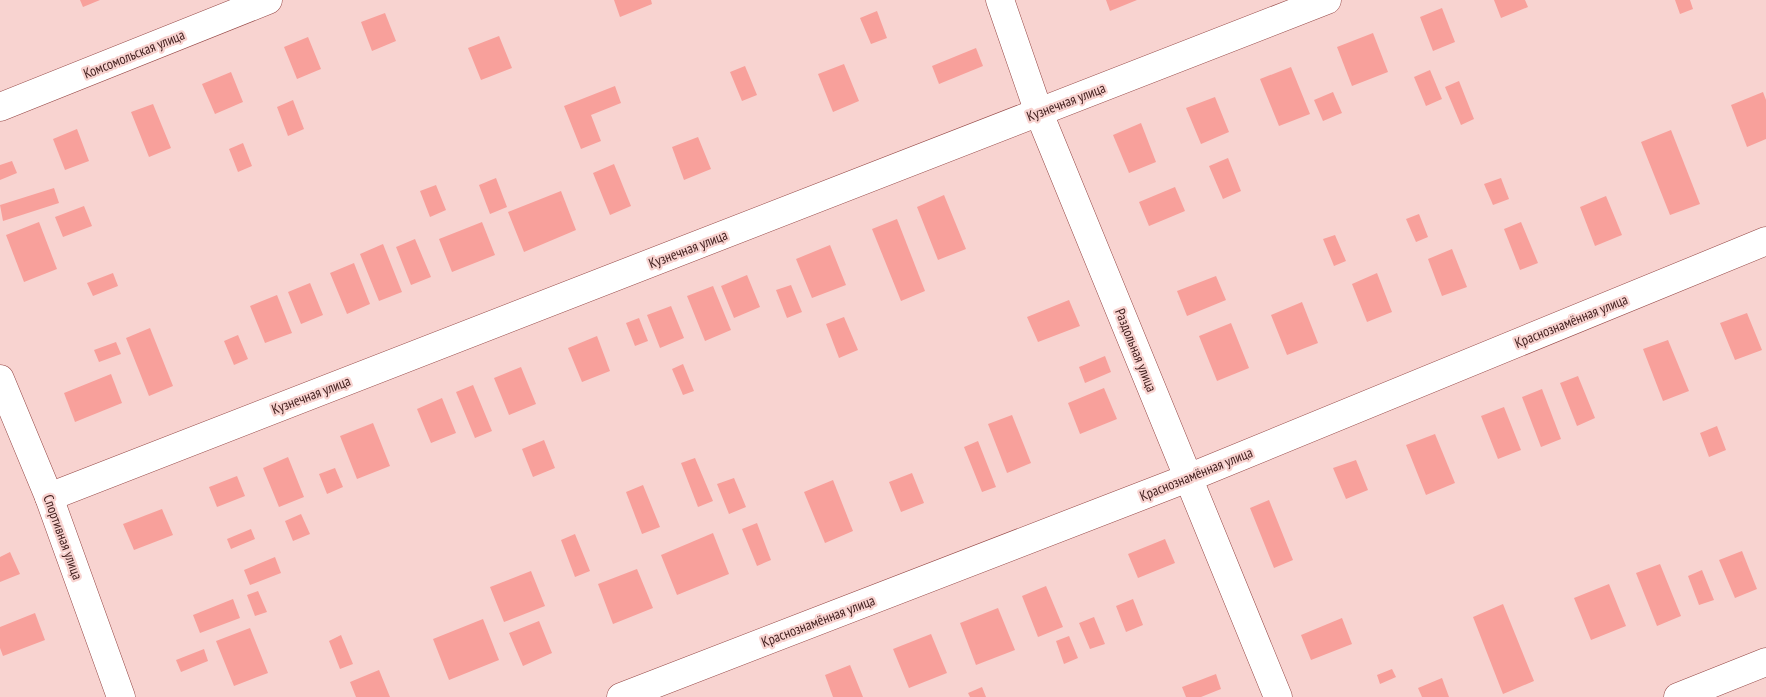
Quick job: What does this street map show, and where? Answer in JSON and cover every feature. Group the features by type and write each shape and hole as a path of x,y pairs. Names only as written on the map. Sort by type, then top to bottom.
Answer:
{"street":[{"name":"Комсомольская улица","path":"0,107 268,0"},
{"name":"Раздольная улица","path":"1000,0 1039,112 1278,697"},
{"name":"Кузнечная улица","path":"49,497 1327,0"},
{"name":"Краснознамённая улица","path":"621,697 1188,478 1766,241"},
{"name":"Спортивная улица","path":"0,379 49,497 121,697"},
{"path":"1678,697 1766,662"}],"building":[{"path":"80,0 100,0 83,7"},
{"path":"614,0 651,0 652,4 620,17"},
{"path":"1106,0 1137,0 1110,11"},
{"path":"1494,0 1525,0 1528,7 1501,18"},
{"path":"1675,0 1690,0 1693,9 1680,14"},
{"path":"1442,8 1455,42 1433,51 1420,17"},
{"path":"877,11 887,38 871,44 860,18"},
{"path":"385,13 396,41 372,51 361,22"},
{"path":"1373,33 1388,72 1352,86 1337,47"},
{"path":"499,36 512,68 481,80 468,48"},
{"path":"308,37 321,69 297,79 284,47"},
{"path":"976,48 983,66 939,84 932,66"},
{"path":"844,64 859,101 833,112 818,74"},
{"path":"745,66 757,95 742,101 730,72"},
{"path":"1291,67 1310,114 1279,126 1260,79"},
{"path":"1430,70 1442,99 1426,106 1414,77"},
{"path":"231,72 243,102 215,114 202,84"},
{"path":"1459,81 1474,119 1461,125 1445,87"},
{"path":"615,86 621,103 591,115 601,141 581,149 564,106"},
{"path":"1333,92 1342,113 1323,121 1314,100"},
{"path":"1763,92 1766,100 1766,139 1747,147 1731,105"},
{"path":"1215,97 1229,132 1201,144 1186,108"},
{"path":"293,100 304,129 288,136 277,107"},
{"path":"153,104 171,148 149,157 131,112"},
{"path":"1141,123 1156,162 1129,173 1113,135"},
{"path":"77,129 89,161 65,170 53,139"},
{"path":"1671,130 1700,204 1670,215 1641,142"},
{"path":"698,137 711,169 684,180 672,147"},
{"path":"243,143 252,166 238,172 229,149"},
{"path":"1228,158 1241,191 1223,199 1209,166"},
{"path":"12,161 17,173 0,180 0,165"},
{"path":"614,164 631,206 610,215 593,173"},
{"path":"496,178 507,207 490,214 479,185"},
{"path":"1501,178 1509,199 1493,205 1484,184"},
{"path":"436,185 446,210 430,217 420,191"},
{"path":"1175,187 1185,211 1149,226 1139,202"},
{"path":"54,188 59,203 3,221 0,205"},
{"path":"561,191 576,230 524,252 508,212"},
{"path":"944,195 966,249 938,260 917,207"},
{"path":"1606,196 1622,235 1595,246 1580,207"},
{"path":"84,206 92,226 63,237 55,217"},
{"path":"1419,214 1428,237 1416,242 1406,219"},
{"path":"897,219 925,291 901,301 872,229"},
{"path":"39,222 57,269 24,282 6,235"},
{"path":"482,222 495,255 452,272 439,239"},
{"path":"1521,222 1538,263 1520,270 1504,229"},
{"path":"1335,235 1346,261 1334,266 1323,239"},
{"path":"415,239 431,277 411,285 396,247"},
{"path":"383,244 402,292 379,301 360,254"},
{"path":"830,245 846,285 812,298 796,259"},
{"path":"1452,249 1467,287 1442,296 1428,259"},
{"path":"354,263 370,304 347,314 330,273"},
{"path":"113,273 118,286 93,296 87,283"},
{"path":"1377,273 1392,312 1367,322 1352,284"},
{"path":"747,275 760,307 734,318 721,286"},
{"path":"1216,276 1226,300 1187,316 1177,291"},
{"path":"310,283 323,315 301,324 288,292"},
{"path":"791,285 802,312 787,318 776,290"},
{"path":"713,286 731,330 705,341 687,296"},
{"path":"277,295 292,333 265,343 250,306"},
{"path":"1069,300 1080,326 1038,342 1027,317"},
{"path":"1302,302 1318,343 1287,355 1271,315"},
{"path":"671,306 684,338 660,348 647,315"},
{"path":"1747,313 1762,350 1735,360 1720,323"},
{"path":"844,317 858,350 839,358 826,324"},
{"path":"639,318 648,341 635,346 626,323"},
{"path":"1231,323 1249,368 1217,381 1199,336"},
{"path":"150,328 173,386 149,396 126,338"},
{"path":"238,335 248,359 234,365 224,341"},
{"path":"597,336 610,371 582,382 568,348"},
{"path":"1668,340 1689,391 1663,401 1643,349"},
{"path":"116,342 121,354 99,362 94,350"},
{"path":"1105,356 1111,372 1085,383 1079,367"},
{"path":"683,364 694,391 683,395 672,369"},
{"path":"521,367 536,404 509,415 494,378"},
{"path":"111,374 122,403 75,422 64,393"},
{"path":"1578,376 1595,418 1577,426 1560,383"},
{"path":"473,385 492,431 475,438 456,392"},
{"path":"1104,388 1117,419 1080,434 1068,403"},
{"path":"1542,389 1561,439 1541,447 1522,397"},
{"path":"442,398 456,433 431,443 417,409"},
{"path":"1504,407 1521,450 1498,459 1481,416"},
{"path":"1012,415 1031,463 1007,473 988,424"},
{"path":"373,423 390,466 357,479 340,436"},
{"path":"1717,426 1726,450 1709,457 1700,433"},
{"path":"1435,434 1455,483 1426,495 1406,445"},
{"path":"544,440 555,468 533,477 522,449"},
{"path":"978,441 996,487 982,492 964,447"},
{"path":"288,457 304,497 279,507 263,468"},
{"path":"695,458 713,501 698,507 681,463"},
{"path":"1356,460 1368,490 1346,499 1333,468"},
{"path":"335,468 343,487 327,494 319,474"},
{"path":"912,473 924,503 901,512 889,482"},
{"path":"237,476 245,496 217,507 209,487"},
{"path":"734,478 746,507 729,514 717,484"},
{"path":"833,480 853,531 825,543 804,492"},
{"path":"643,485 660,527 642,534 626,492"},
{"path":"1269,500 1293,560 1274,568 1250,508"},
{"path":"162,509 173,535 134,550 123,524"},
{"path":"301,514 310,534 293,541 285,521"},
{"path":"757,523 771,560 757,566 742,529"},
{"path":"251,529 255,539 231,549 227,539"},
{"path":"713,533 729,574 677,595 661,555"},
{"path":"575,534 590,571 575,577 561,540"},
{"path":"1165,539 1175,563 1138,578 1128,554"},
{"path":"1742,551 1757,589 1735,598 1719,560"},
{"path":"10,552 20,574 0,582 0,557"},
{"path":"275,557 281,573 250,585 244,570"},
{"path":"1660,564 1681,616 1657,626 1636,573"},
{"path":"637,569 653,608 613,624 598,584"},
{"path":"1702,570 1714,600 1699,605 1688,576"},
{"path":"531,571 545,606 504,622 490,587"},
{"path":"1609,584 1626,626 1591,640 1574,598"},
{"path":"1046,586 1063,627 1038,637 1022,596"},
{"path":"258,591 267,612 255,616 247,595"},
{"path":"233,599 240,618 200,633 193,615"},
{"path":"1133,599 1143,625 1126,632 1116,606"},
{"path":"1503,604 1534,681 1503,694 1473,617"},
{"path":"998,608 1015,650 976,665 960,623"},
{"path":"35,613 45,640 3,656 0,648 0,627"},
{"path":"1094,617 1105,644 1090,649 1079,623"},
{"path":"1342,618 1352,644 1311,660 1301,635"},
{"path":"483,619 499,660 449,680 433,639"},
{"path":"539,621 552,653 523,666 509,633"},
{"path":"250,628 268,673 234,686 216,641"},
{"path":"931,634 947,673 909,688 893,649"},
{"path":"341,635 353,664 340,669 329,641"},
{"path":"1069,636 1078,658 1064,664 1056,641"},
{"path":"204,649 208,661 181,672 176,660"},
{"path":"850,665 863,697 833,697 825,675"},
{"path":"1392,669 1396,677 1380,684 1377,675"},
{"path":"379,670 390,697 356,697 350,682"},
{"path":"1216,674 1221,689 1201,697 1186,697 1182,687"},
{"path":"1442,678 1449,697 1422,697 1418,688"},
{"path":"982,687 986,697 970,697 968,693"}]}
